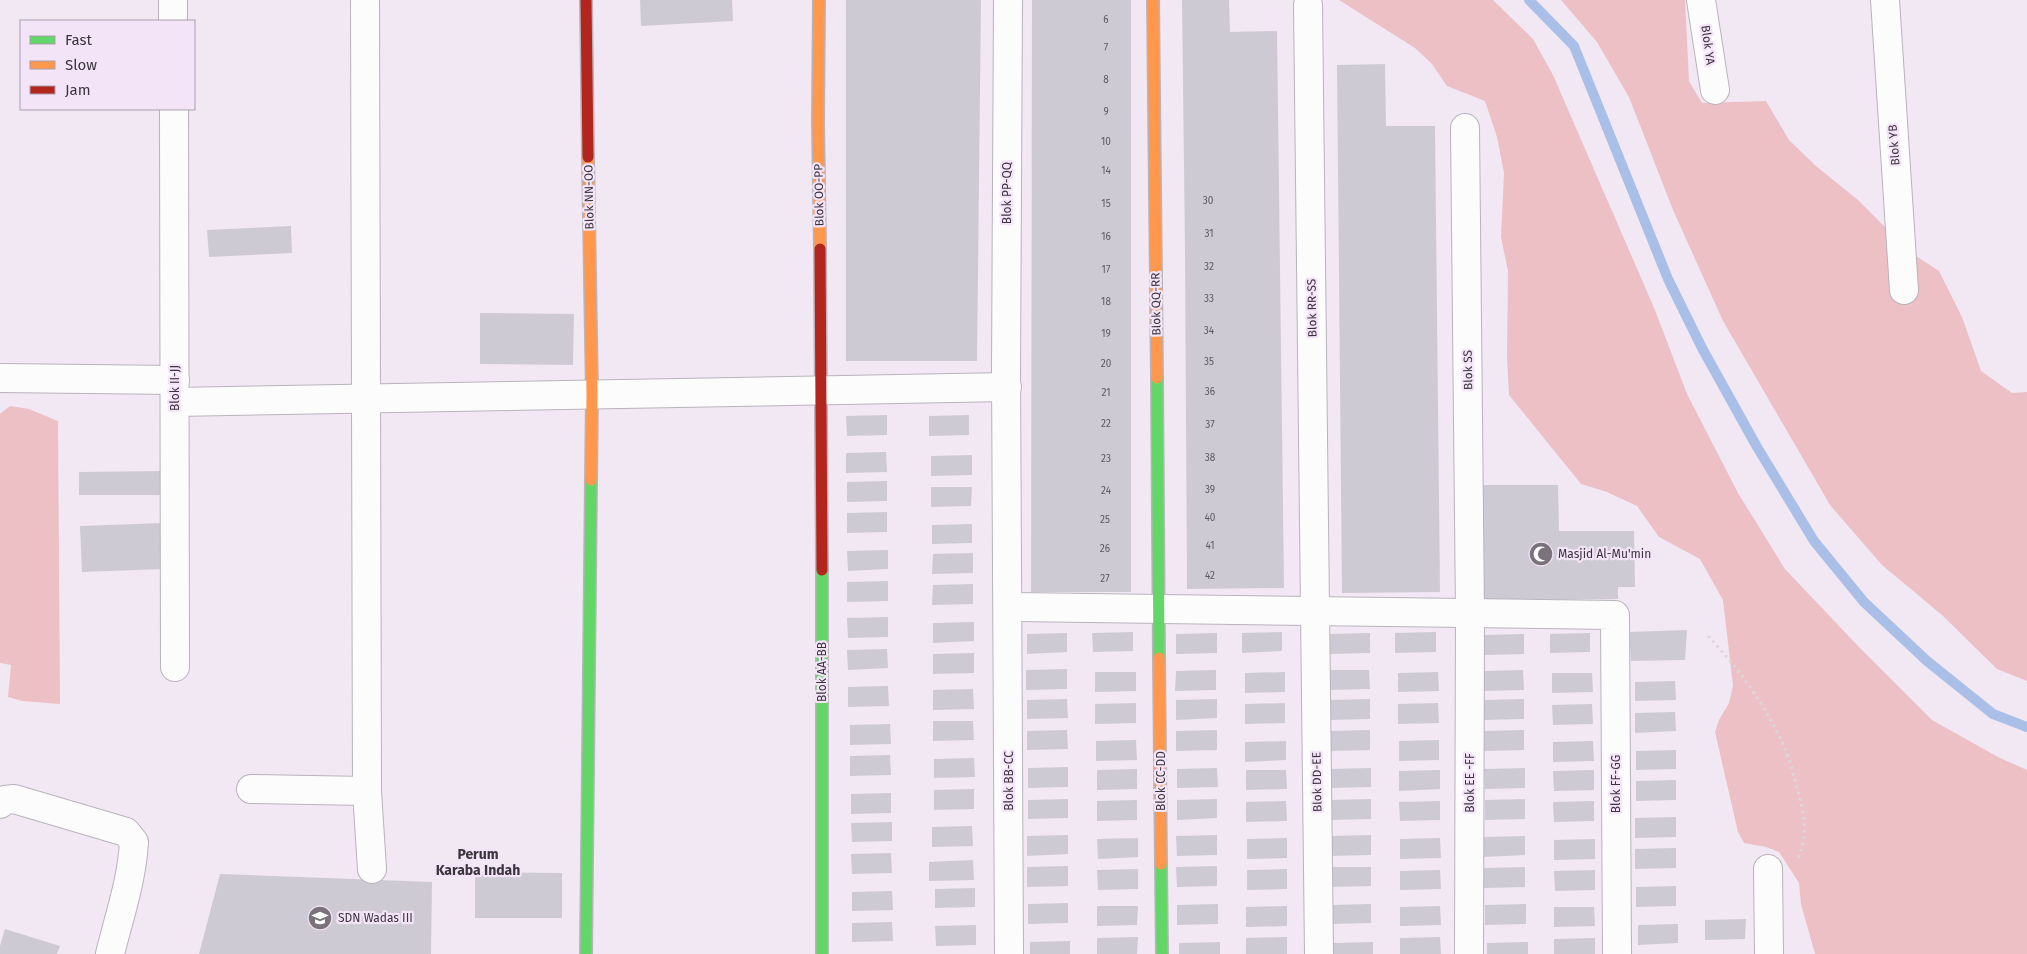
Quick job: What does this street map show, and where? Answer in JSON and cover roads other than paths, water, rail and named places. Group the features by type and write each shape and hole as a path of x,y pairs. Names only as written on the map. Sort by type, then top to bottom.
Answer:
{"street":[{"path":"173,0 173,20"},
{"path":"364,0 367,790 372,869"},
{"name":"Blok NN-OO","path":"586,0 592,394 586,954"},
{"name":"Blok OO-PP","path":"819,0 818,122 822,390"},
{"name":"Blok PP-QQ","path":"1008,0 1008,607"},
{"name":"Blok QQ-RR","path":"1153,0 1159,609"},
{"name":"Blok YA","path":"1701,0 1715,90"},
{"name":"Blok YB","path":"1885,0 1904,290"},
{"name":"Blok RR-SS","path":"1308,5 1315,611"},
{"name":"Blok II-JJ","path":"174,110 175,667"},
{"name":"Blok SS","path":"1465,128 1470,613"},
{"path":"0,378 175,391 366,398 1007,387"},
{"name":"Blok AA-BB","path":"822,390 822,954"},
{"path":"1008,607 1470,613"},
{"name":"Blok BB-CC","path":"1008,607 1009,954"},
{"name":"Blok CC-DD","path":"1159,609 1162,954"},
{"name":"Blok DD-EE","path":"1315,611 1318,954"},
{"name":"Blok FF-GG","path":"1470,613 1615,615 1617,954"},
{"name":"Blok EE -FF","path":"1469,954 1470,613"},
{"path":"251,789 367,790"},
{"path":"0,804 5,800 14,798 126,832 134,842 133,858 127,886 110,954"},
{"path":"1768,869 1769,954"}],"waterway":[{"path":"1529,0 1574,46 1668,279 1702,348 1757,447 1814,541 1864,602 1927,661 1993,714 2027,727"}],"place":[{"name":"Masjid Al-Mu'min","path":"1541,554"},
{"name":"SDN Wadas III","path":"320,918"}],"district":[{"name":"Perum Karaba Indah","path":"478,862"}]}
